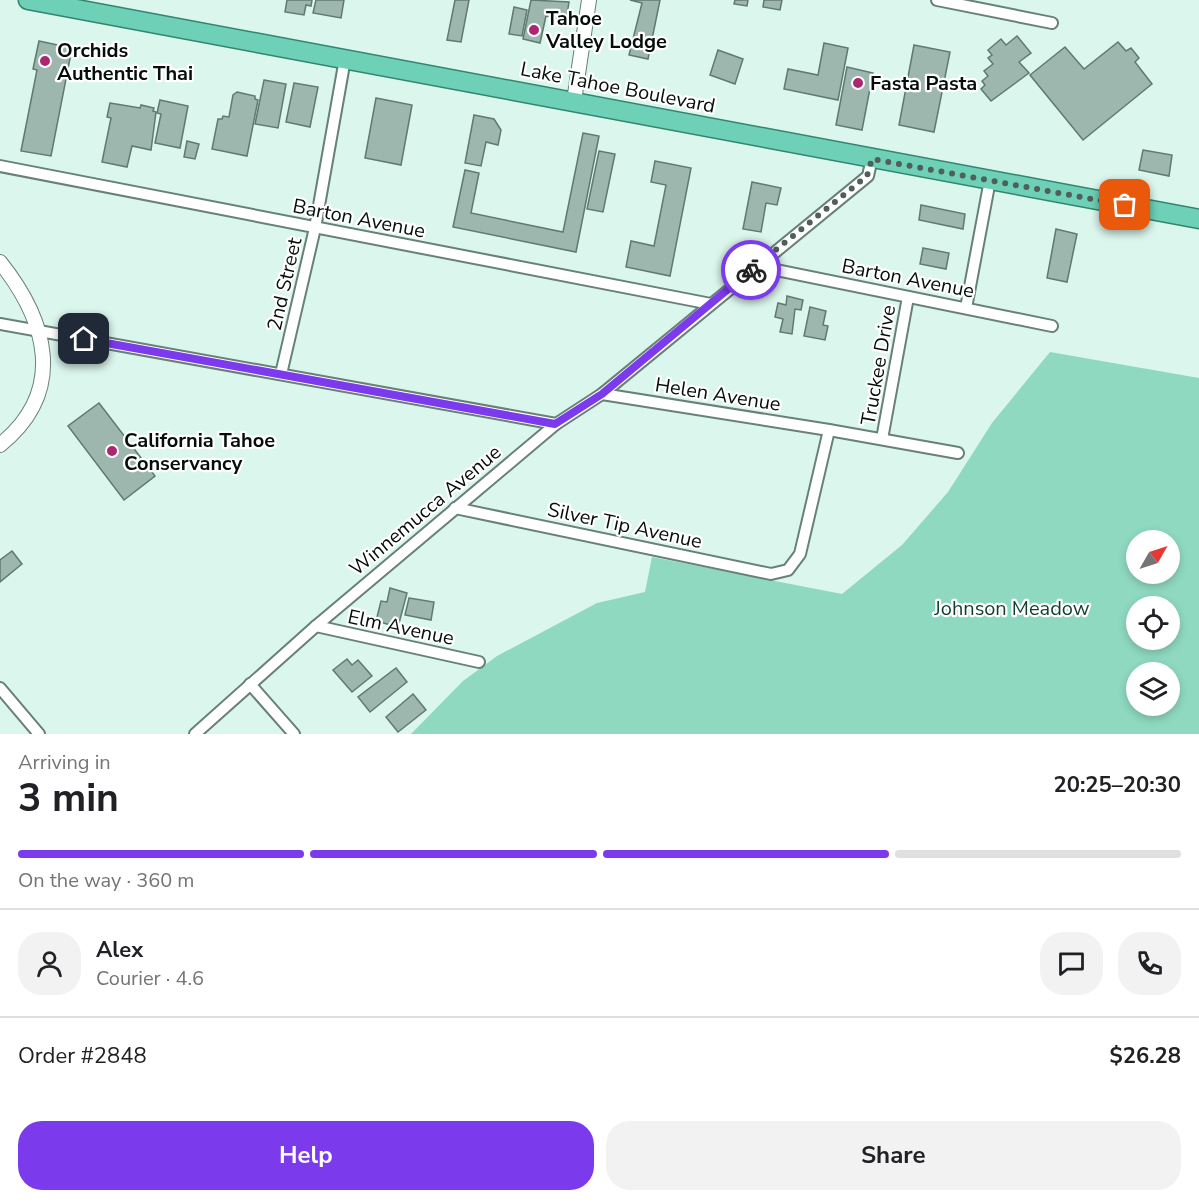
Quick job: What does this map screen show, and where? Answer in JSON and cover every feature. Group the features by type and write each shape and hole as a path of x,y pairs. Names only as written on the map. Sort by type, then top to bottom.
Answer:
{"highway":[{"name":"Lake Tahoe Boulevard","path":"28,0 1199,219"}],"street":[{"path":"574,101 589,0"},
{"path":"937,0 1052,23"},
{"name":"2nd Street","path":"281,374 315,228 345,59"},
{"name":"Winnemucca Avenue","path":"195,734 316,626 555,424 602,394 867,176 872,159"},
{"name":"Barton Avenue","path":"0,166 711,304"},
{"path":"966,308 990,180"},
{"path":"0,262 25,296 40,332 42,375 36,400 27,417 0,444"},
{"name":"Barton Avenue","path":"756,266 1052,326"},
{"name":"Truckee Drive","path":"882,439 908,297"},
{"path":"0,324 555,424"},
{"name":"Helen Avenue","path":"602,394 958,453"},
{"name":"Truckee Drive","path":"788,570 800,554 829,430"},
{"name":"Silver Tip Avenue","path":"455,508 771,574 788,570"},
{"name":"Elm Avenue","path":"316,626 479,662"},
{"path":"250,684 294,734"},
{"path":"0,688 39,734"}],"green space":[{"name":"Johnson Meadow","path":"1050,352 1199,378 1199,734 411,734 463,681 497,656 597,603 645,592 652,557 842,594 902,545 948,492 992,423"}],"building":[{"path":"287,0 312,0 311,6 306,5 304,15 285,12"},
{"path":"316,0 344,0 341,18 313,13"},
{"path":"455,0 469,0 461,42 447,40"},
{"name":"Tahoe Valley Lodge","path":"531,0 569,2 566,20 546,16 540,43 523,39"},
{"path":"630,0 660,0 648,59 629,55 642,3"},
{"path":"735,0 748,0 747,6 734,4"},
{"path":"764,0 782,0 780,10 763,7"},
{"path":"514,7 527,10 522,36 509,34"},
{"path":"1017,36 1031,53 1019,62 1029,73 991,101 981,89 985,85 982,81 988,76 984,71 993,64 988,58 992,55 988,50 1001,39 1006,45"},
{"path":"39,41 72,48 51,156 21,151 37,70 33,69"},
{"path":"1118,42 1126,51 1131,48 1139,58 1135,62 1152,84 1083,140 1030,75 1065,47 1084,69"},
{"path":"824,43 848,48 838,100 784,89 788,69 818,75"},
{"path":"914,45 950,52 934,132 899,125"},
{"path":"718,50 743,59 735,84 710,75"},
{"path":"847,67 873,73 862,130 836,125"},
{"path":"264,80 286,84 278,128 255,124"},
{"path":"294,83 318,87 310,127 286,122"},
{"path":"237,92 255,96 258,100 247,156 212,149 218,119 222,119 223,116 229,117 233,95"},
{"path":"376,98 412,105 401,165 365,158"},
{"path":"160,100 188,106 180,148 155,143 161,114 157,113"},
{"path":"110,103 140,108 141,105 154,108 153,111 156,112 151,150 132,146 127,167 102,162 111,118 107,117"},
{"path":"474,115 494,119 501,130 498,145 486,142 481,166 465,163"},
{"path":"583,133 599,136 576,252 453,227 465,170 479,173 471,213 563,232"},
{"path":"187,141 199,144 195,159 184,157"},
{"path":"1143,150 1172,155 1169,176 1139,170"},
{"path":"599,151 615,154 603,212 587,209"},
{"path":"655,161 691,168 670,276 626,267 631,241 654,246 666,185 651,182"},
{"path":"752,182 781,188 777,205 766,203 761,232 743,229"},
{"path":"921,205 965,214 963,229 919,220"},
{"path":"1056,229 1077,234 1067,282 1047,278"},
{"path":"923,248 949,253 946,269 920,264"},
{"path":"787,296 803,300 801,310 795,309 792,334 780,332 783,319 775,317 778,303 786,305"},
{"path":"810,307 826,311 823,325 828,326 825,340 804,336"},
{"name":"California Tahoe Conservancy","path":"99,403 155,476 124,500 68,426"},
{"path":"12,551 22,564 0,582 0,560"},
{"path":"390,588 407,593 398,627 376,621 381,601 387,602"},
{"path":"409,598 434,602 431,620 405,615"},
{"path":"347,659 352,665 358,660 372,676 352,692 333,670"},
{"path":"396,668 407,682 370,712 358,697"},
{"path":"413,694 426,710 398,732 386,717"}],"way so far":[{"path":"751,270 867,176 872,159 1125,205"}],"place":[{"name":"Tahoe Valley Lodge","path":"534,30"},
{"name":"Orchids Authentic Thai","path":"45,61"},
{"name":"Fasta Pasta","path":"858,83"},
{"name":"California Tahoe Conservancy","path":"112,451"}],"route":[{"path":"84,339 555,424 602,394 751,270"}]}
